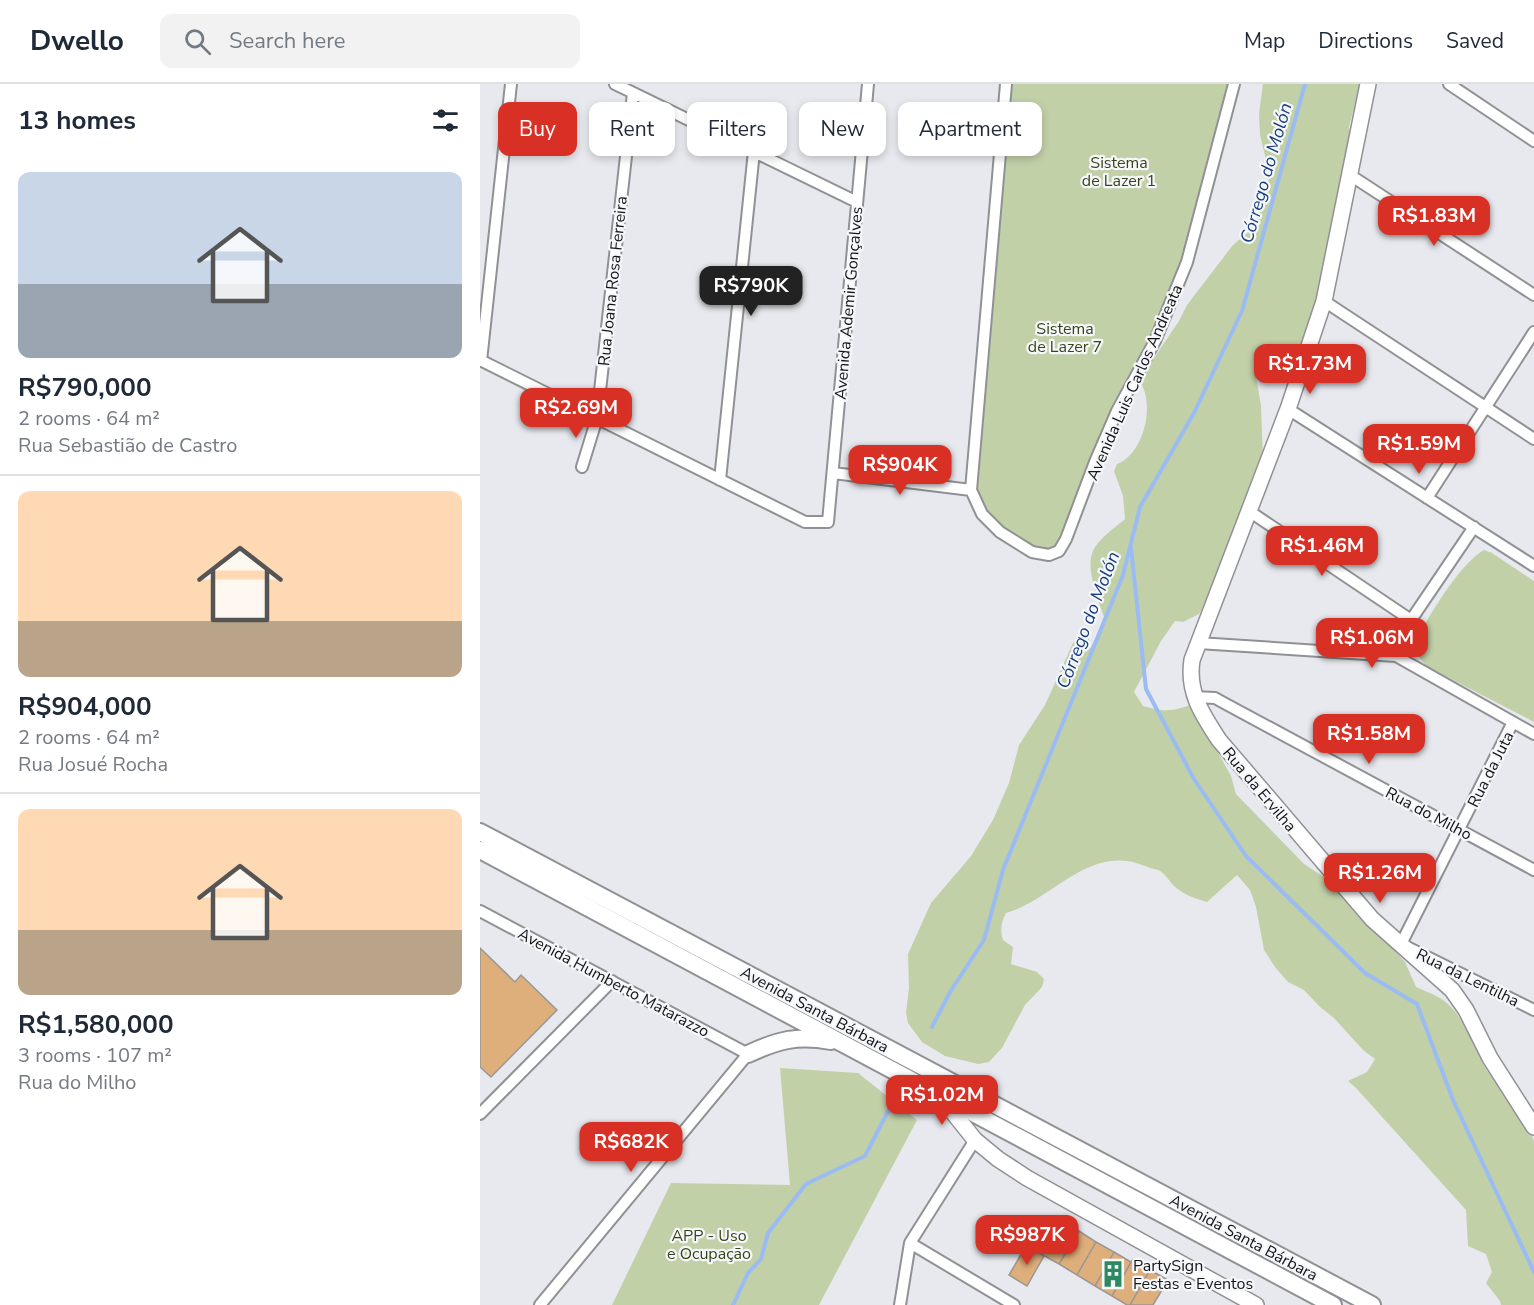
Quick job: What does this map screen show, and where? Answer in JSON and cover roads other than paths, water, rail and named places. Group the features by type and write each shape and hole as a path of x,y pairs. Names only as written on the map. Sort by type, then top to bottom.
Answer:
{"main road":[{"name":"Avenida Santa Bárbara","path":"480,832 1372,1305"},
{"name":"Avenida Santa Bárbara","path":"480,850 1333,1305"},
{"path":"748,1054 796,1037 843,1043"}],"street":[{"path":"511,84 480,361 720,480 753,156"},
{"path":"615,84 687,119"},
{"name":"Avenida Ademir Gonçalves","path":"720,480 805,522 828,522 868,84"},
{"path":"833,473 971,490 1006,84"},
{"name":"Avenida Luis Carlos Andreata","path":"971,490 981,514 1000,532 1032,552 1049,555 1059,551 1066,539 1117,411 1155,341 1187,262 1234,84"},
{"path":"1194,697 1189,676 1192,660 1288,409 1324,301 1368,84"},
{"path":"1449,84 1534,141"},
{"name":"Rua Joana Rosa Ferreira","path":"582,467 597,418 633,93"},
{"path":"764,156 857,202"},
{"path":"1350,175 1534,295"},
{"path":"1324,301 1534,439"},
{"path":"1427,498 1534,332"},
{"path":"1288,409 1534,566"},
{"path":"1249,511 1411,620"},
{"path":"1396,657 1411,620 1474,527"},
{"path":"1198,643 1396,657 1534,734"},
{"name":"Rua do Milho","path":"1194,697 1215,699 1224,703 1534,870"},
{"name":"Rua da Ervilha","path":"1194,697 1219,740 1348,892 1372,919 1452,990 1466,1010 1490,1058 1534,1127"},
{"name":"Rua da Juta","path":"1401,944 1513,722"},
{"name":"Avenida Humberto Matarazzo","path":"480,911 748,1054"},
{"name":"Rua da Lentilha","path":"1401,944 1534,1010"},
{"path":"480,1114 612,981"},
{"path":"540,1305 748,1054"},
{"path":"936,1092 975,1140 998,1159 1027,1178 1256,1305"},
{"path":"900,1305 910,1243 975,1140"},
{"path":"910,1243 1014,1305"}],"waterway":[{"name":"Córrego do Molón","path":"932,1027 950,992 984,940 1003,870 1123,575 1140,507 1194,413 1242,311 1305,84"},
{"path":"1131,548 1146,689 1194,779 1246,856 1365,973 1417,1004 1453,1100 1534,1272"},
{"path":"733,1305 748,1273 761,1259 768,1233 806,1184 865,1156 901,1086"}],"place":[{"name":"PartySign Festas e Eventos","path":"1113,1274"}],"park label":[{"name":"Sistema de Lazer 1","path":"1119,171"},
{"name":"Sistema de Lazer 7","path":"1065,337"},
{"name":"APP - Uso e Ocupação","path":"709,1244"}]}
